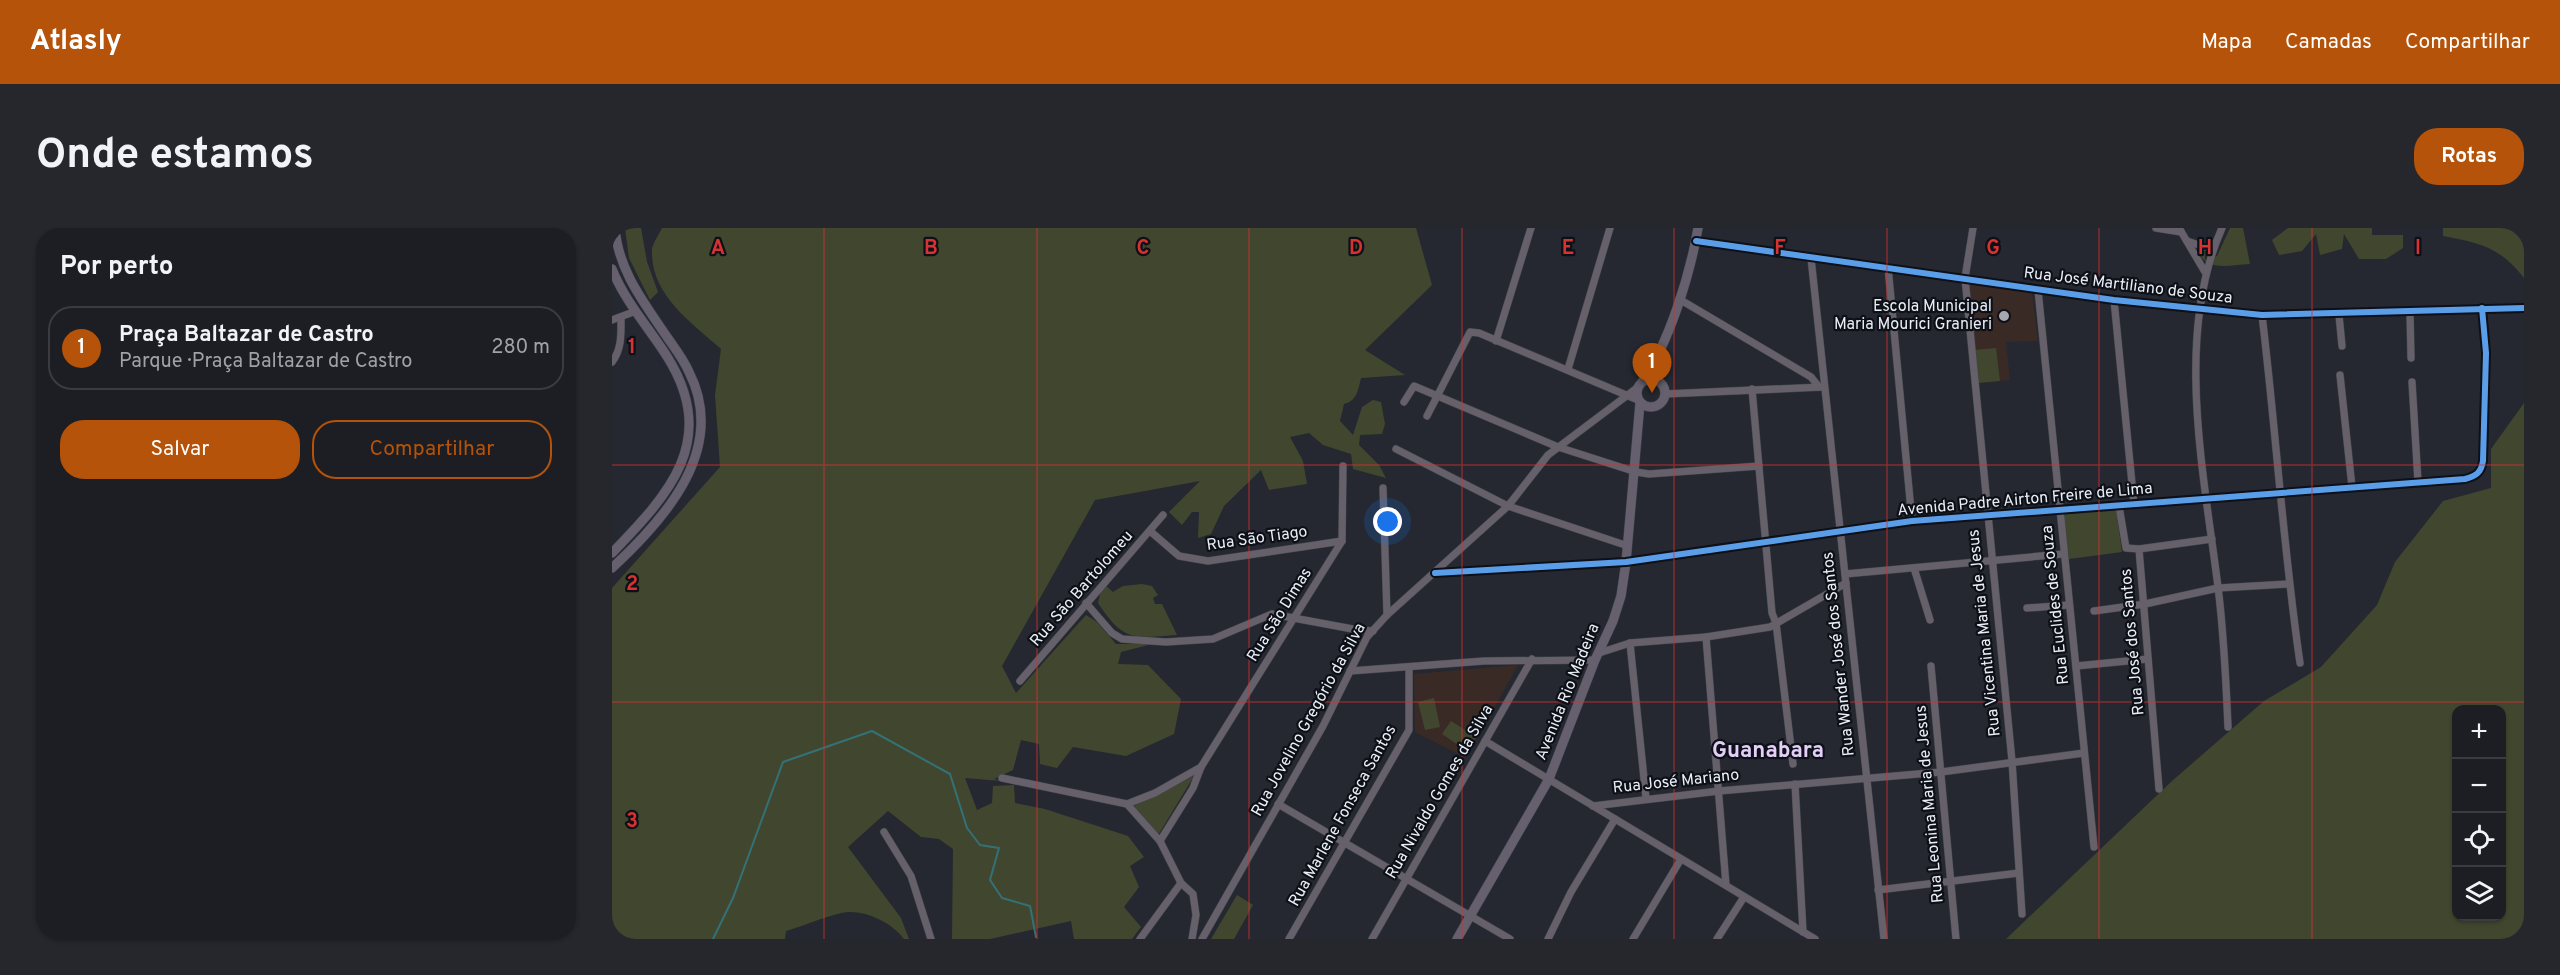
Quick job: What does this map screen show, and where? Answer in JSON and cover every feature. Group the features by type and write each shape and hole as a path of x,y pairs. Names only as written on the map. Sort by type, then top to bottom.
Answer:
{"main road":[{"path":"612,568 651,527 687,481 696,460 700,432 700,407 690,374 628,279 620,260 615,228"},
{"path":"1660,348 1658,370 1665,394 1661,403 1655,407 1647,407 1639,401 1640,385 1660,348 1679,299 1698,228"},
{"path":"612,269 684,385 690,434 682,464 673,482 656,505 612,553"},
{"path":"1640,385 1654,379 1661,382"},
{"name":"Avenida Rio Madeira","path":"1457,939 1549,779 1621,596 1636,472 1639,401"},
{"name":"Avenida Rio Madeira","path":"1639,434 1646,417 1655,407"}],"street":[{"path":"1496,341 1531,228"},
{"path":"1568,369 1610,228"},
{"name":"Rua Vicentina Maria de Jesus","path":"1973,228 1965,278 1986,516 2012,761 2022,914"},
{"path":"2156,228 2180,230 2205,273"},
{"path":"2222,228 2205,273 2198,310 2196,365 2206,499 2218,588 2228,727"},
{"name":"Rua José Martiliano de Souza","path":"1696,241 2038,290 2198,310 2262,315 2339,315 2524,308"},
{"path":"2187,241 2205,247 2215,243"},
{"name":"Rua Wander José dos Santos","path":"1811,258 1822,387 1845,574 1865,779 1884,939"},
{"path":"1888,267 1912,521"},
{"name":"Rua Euclides de Souza","path":"2038,290 2094,847"},
{"path":"1679,299 1811,378 1822,387"},
{"path":"2114,300 2134,504"},
{"name":"Avenida Padre Airton Freire de Lima","path":"1435,573 1626,562 1912,521 2475,477 2481,470 2483,461 2486,353 2482,308"},
{"path":"612,320 636,311"},
{"path":"2410,313 2411,358"},
{"path":"2262,315 2277,440 2288,584 2300,663"},
{"path":"2339,315 2342,346"},
{"path":"612,362 618,355 621,318"},
{"path":"1427,416 1470,332 1479,333 1568,369 1639,401"},
{"path":"2340,375 2352,487"},
{"path":"2412,382 2418,482"},
{"name":"Rua Jovelino Gregório da Silva","path":"1203,939 1323,726 1372,631 1508,507 1548,455 1640,385"},
{"path":"1404,402 1414,386 1558,447 1636,472 1649,474 1759,466"},
{"path":"1665,394 1822,387"},
{"path":"1752,389 1772,613 1776,623 1793,764"},
{"path":"1395,449 1508,507 1628,546"},
{"path":"1342,541 1343,466"},
{"path":"1383,488 1387,615"},
{"name":"Rua José dos Santos","path":"2119,506 2126,548 2139,549 2159,789"},
{"name":"Rua São Bartolomeu","path":"1020,681 1163,515"},
{"name":"Rua São Tiago","path":"1150,531 1179,556 1208,561 1342,541"},
{"path":"2139,549 2212,539"},
{"name":"Rua São Dimas","path":"1160,841 1193,788 1201,767 1342,541"},
{"path":"1845,574 1986,561 1991,563 2063,554"},
{"path":"1914,568 1929,620"},
{"path":"1350,670 1597,657 1630,643 1706,637 1770,627 1846,583"},
{"path":"2094,611 2145,604 2218,588 2288,584"},
{"path":"1086,603 1112,633 1122,639 1166,642 1213,639 1272,614 1372,631"},
{"path":"2027,608 2069,605"},
{"path":"1706,637 1726,885"},
{"path":"1630,643 1646,798"},
{"name":"Rua Nivaldo Gomes da Silva","path":"1372,939 1532,659"},
{"path":"2076,666 2148,659"},
{"name":"Rua Leonina Maria de Jesus","path":"1931,666 1956,939"},
{"name":"Rua Marlene Fonseca Santos","path":"1289,939 1409,730 1409,668"},
{"path":"1485,741 1808,936"},
{"name":"Rua José Mariano","path":"1593,806 1646,798 1941,772 2084,753"},
{"name":"Rua São Dimas","path":"1127,804 1155,793 1201,767"},
{"path":"1002,778 1127,804 1160,841 1181,883 1193,894 1196,915 1192,939"},
{"path":"1795,784 1808,936"},
{"path":"1278,804 1510,939"},
{"path":"1548,939 1571,892 1615,819"},
{"path":"884,832 918,893 931,939"},
{"path":"1633,939 1681,859"},
{"path":"1878,890 2019,873"},
{"path":"1140,939 1181,883"},
{"path":"1717,939 1744,897"}],"shaded area":[{"name":"Escola Municipal Maria Mourici Granieri","path":"1969,282 2032,292 2038,341 2006,342 2010,380 1977,383"},
{"path":"1518,665 1466,758 1415,732 1414,674"}],"green space":[{"path":"625,228 641,228 647,262 658,292 650,300 629,258"},
{"path":"662,228 1416,228 1432,285 1365,350 1405,375 1361,378 1354,398 1344,404 1340,421 1353,435 1362,407 1373,400 1381,402 1385,424 1382,434 1360,435 1359,445 1379,465 1386,478 1353,469 1351,454 1323,445 1309,433 1290,437 1303,461 1307,484 1269,490 1261,470 1224,506 1211,534 1198,538 1199,512 1192,512 1182,525 1169,512 1200,481 1095,500 1002,666 1016,693 1086,615 1097,622 1116,644 1152,644 1121,652 1118,664 1148,665 1181,699 1174,734 1126,756 1073,747 1057,768 1040,764 1039,744 1021,740 1013,770 994,779 1001,781 965,778 977,810 992,803 993,786 1014,785 1015,803 1045,809 1128,836 1144,857 1130,866 1139,887 1124,907 1141,927 1132,939 1074,939 1071,921 990,939 952,939 953,849 939,839 921,837 888,811 848,847 901,918 909,939 904,939 894,928 880,920 865,914 844,912 786,931 785,939 612,939 612,588 720,467 715,395 721,349 685,318 665,294 658,280 653,265 652,249"},
{"path":"2230,228 2243,228 2250,264 2213,265 2207,262 2202,258 2197,251 2205,251 2205,260 2217,256"},
{"path":"2288,228 2372,228 2372,235 2403,235 2403,248 2386,259 2359,259 2344,234 2342,249 2320,255 2316,234 2302,251 2279,255 2272,240"},
{"path":"2443,228 2524,228 2524,278 2498,253 2479,244 2443,236"},
{"path":"1996,348 2000,381 1978,383 1975,350"},
{"path":"2524,403 2524,939 2006,939 2172,781 2264,701 2321,667 2377,605 2395,562 2443,501 2491,488 2491,449"},
{"path":"2116,509 2122,552 2069,559 2062,514"},
{"path":"1142,584 1152,586 1158,595 1153,598 1155,604 1162,604 1177,635 1149,637 1130,635 1115,625 1098,603 1101,590 1106,586 1113,592 1123,586"},
{"path":"1434,698 1440,727 1425,730 1418,702"},
{"path":"1451,721 1476,737 1467,751 1442,734"},
{"path":"1194,776 1157,837 1130,808"},
{"path":"1237,895 1253,905 1234,939 1211,939"}],"waterway":[{"path":"713,939 733,898 783,762 872,731 950,774 967,828 980,845 999,848 990,880 1002,898 1030,906 1036,937"}],"cycle path":[{"path":"1696,241 2114,300 2262,315 2524,308"},
{"path":"1435,573 1626,562 1912,521 2465,479 2477,473 2483,461 2486,353 2482,308"}],"place":[{"name":"Escola Municipal Maria Mourici Granieri","path":"2004,316"},
{"name":"Praça Baltazar de Castro","path":"1652,393"}],"district":[{"name":"Guanabara","path":"1768,751"}]}
